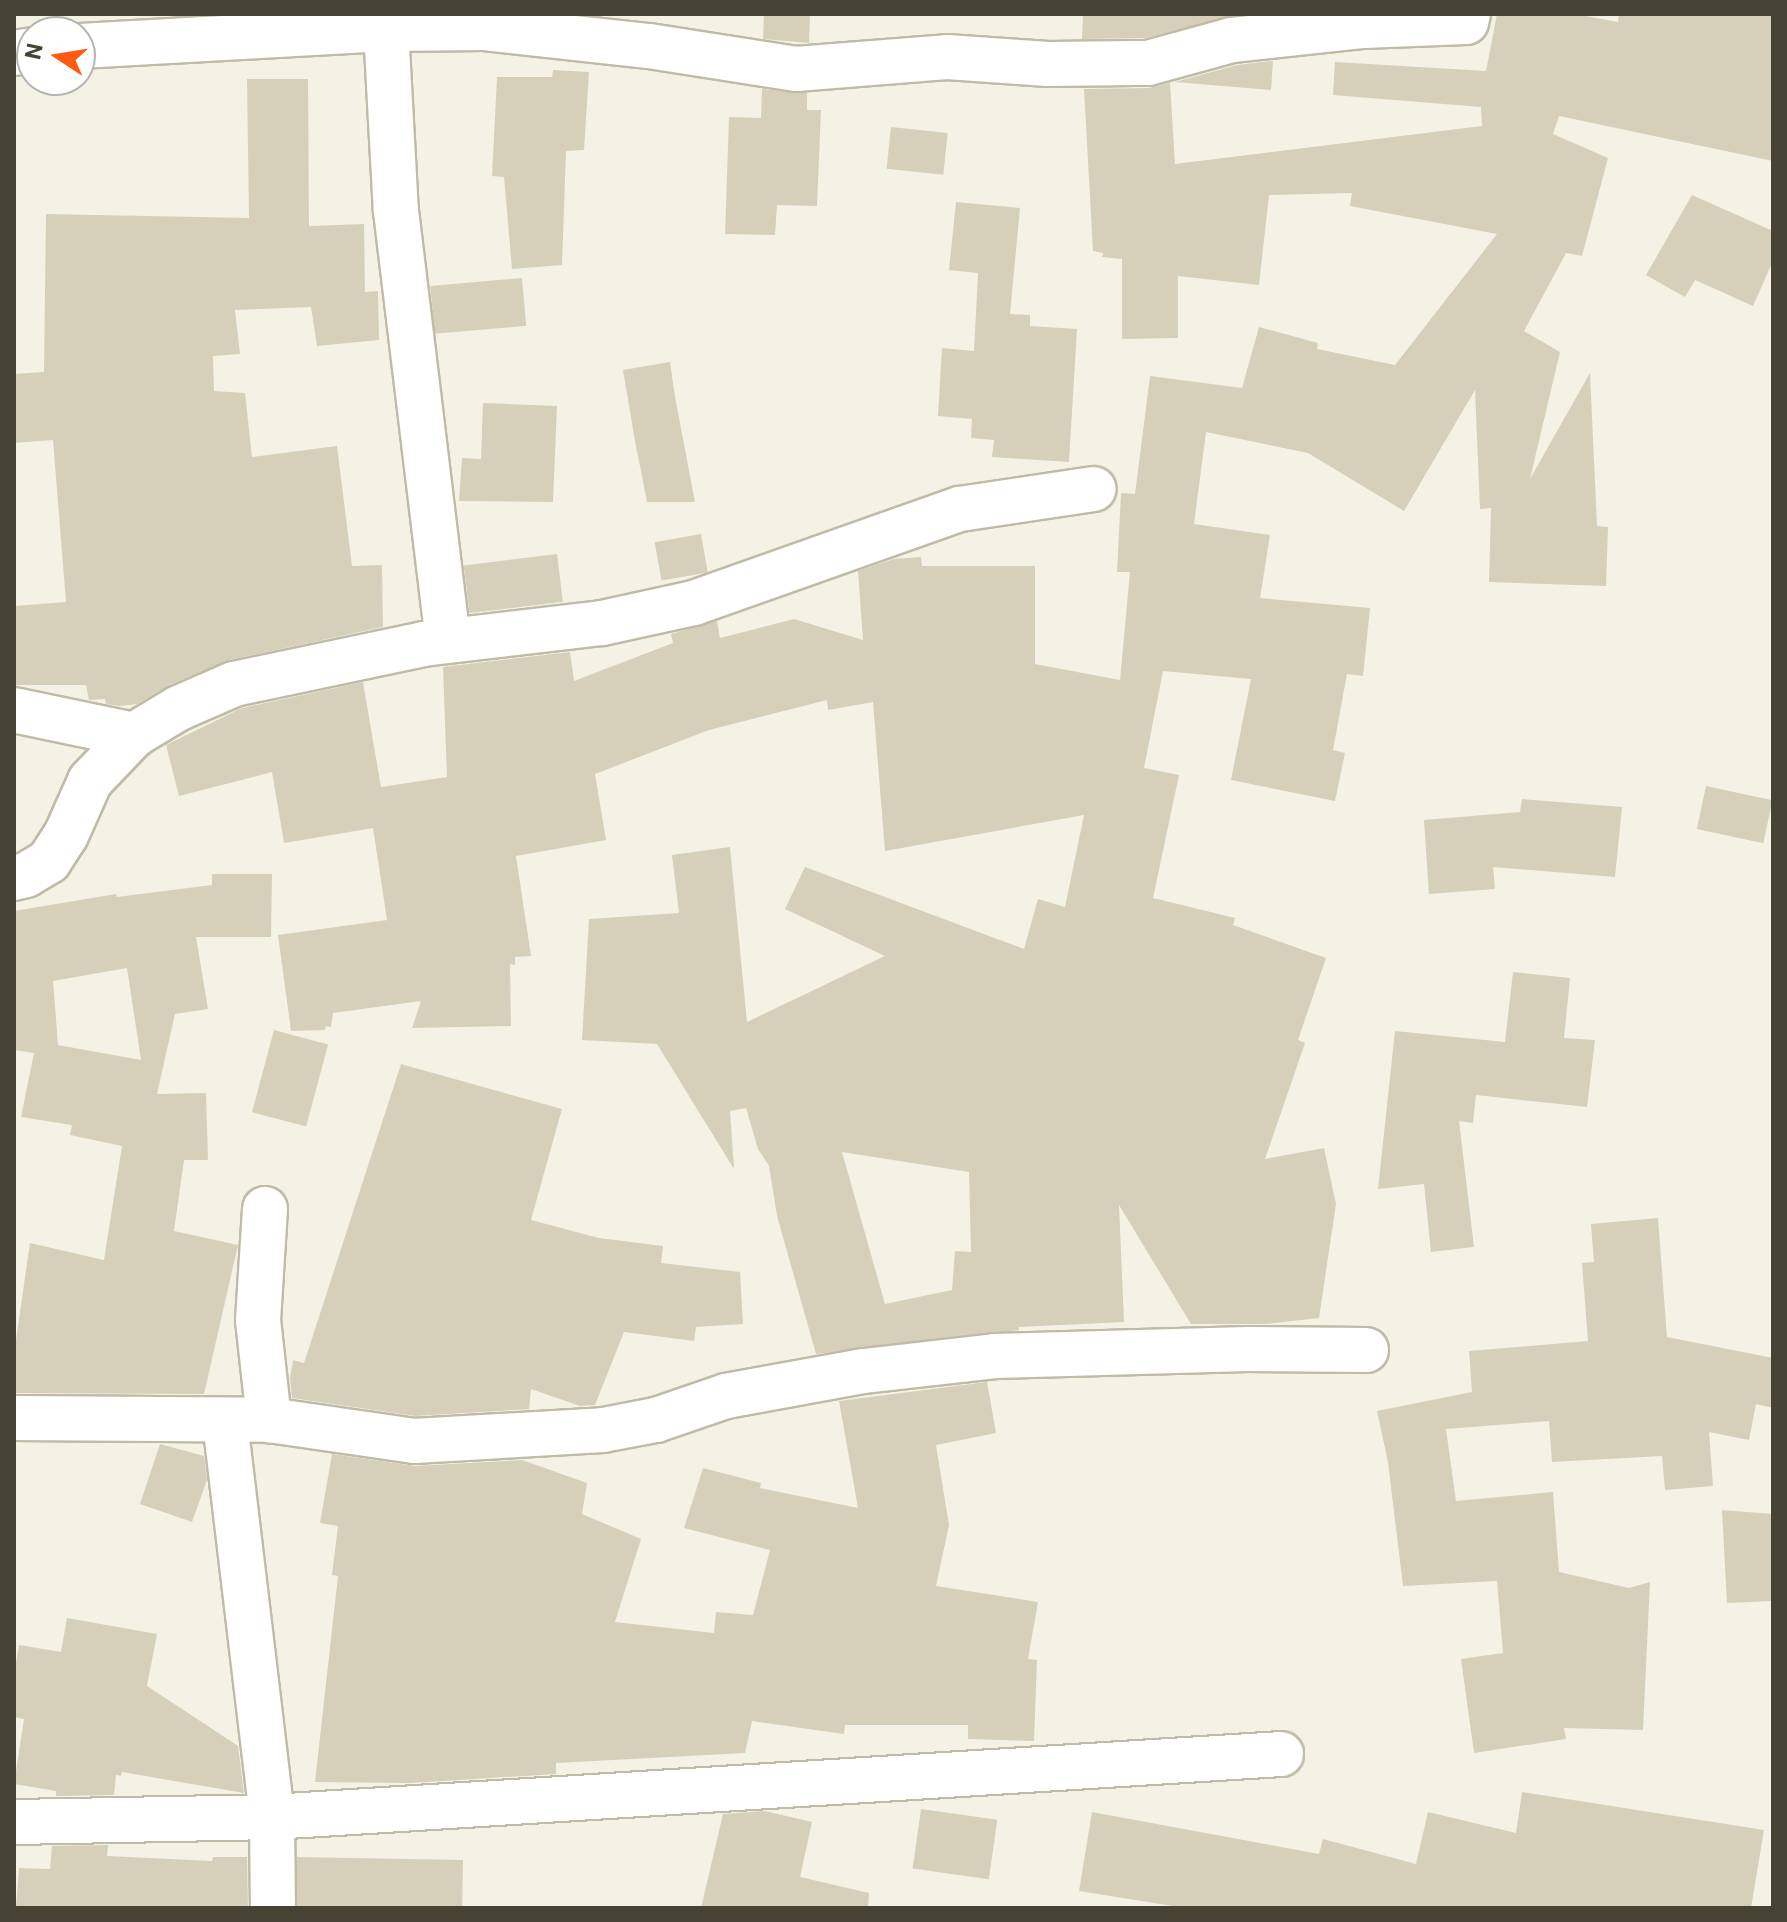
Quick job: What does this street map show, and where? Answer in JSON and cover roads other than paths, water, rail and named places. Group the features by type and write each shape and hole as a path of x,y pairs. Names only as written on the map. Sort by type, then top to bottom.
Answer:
{"street":[{"path":"96,44 230,26 483,28 649,46 796,69 947,57 1048,64 1148,63 1232,40 1363,26 1466,22 1468,14"},
{"path":"386,29 396,211 448,641"},
{"path":"14,878 49,861 66,835 90,781 134,735 179,708 234,684 448,641 602,623 694,603 960,509 1094,489"},
{"path":"14,710 134,735"},
{"path":"265,1209 258,1320 269,1420"},
{"path":"14,1418 269,1420 414,1441 603,1430 656,1420 726,1396 864,1371 995,1356 1366,1350"},
{"path":"225,1422 272,1817 273,1908"},
{"path":"14,1822 272,1817 1281,1754"}]}
